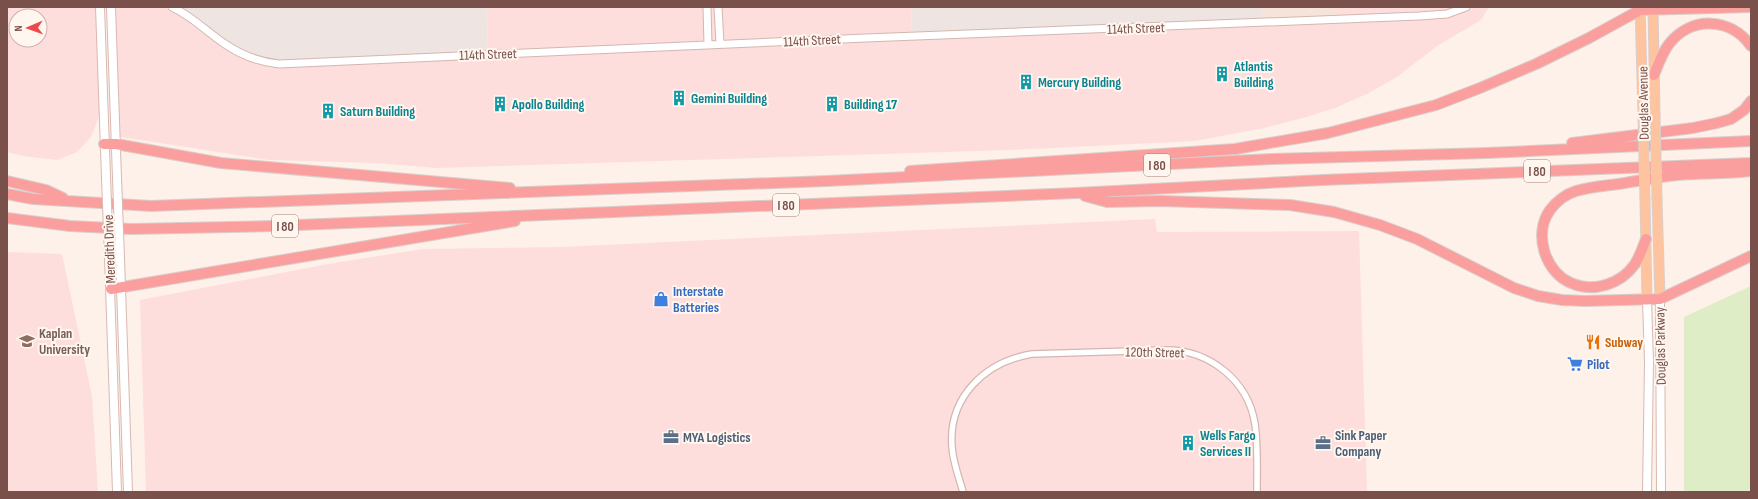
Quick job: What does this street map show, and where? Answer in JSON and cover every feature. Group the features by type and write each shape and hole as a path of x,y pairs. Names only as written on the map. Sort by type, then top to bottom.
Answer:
{"highway":[{"path":"827,182 931,169 1235,149 1328,134 1428,107 1480,88 1536,64 1589,38 1640,8 1751,7"},
{"path":"1654,75 1668,45 1678,34 1693,26 1708,23 1723,25 1743,36 1751,46"},
{"path":"1486,153 1693,128 1731,118 1744,110 1751,101"},
{"name":"I 80","path":"7,194 33,199 151,206 827,182 1272,160 1486,153 1751,141"},
{"path":"104,144 116,144 222,163 553,192"},
{"name":"I 80","path":"9,220 70,226 146,229 266,226 1076,193 1323,180 1751,162"},
{"path":"1646,239 1635,264 1627,273 1614,283 1599,287 1582,286 1570,283 1561,277 1548,261 1542,235 1546,218 1550,211 1561,199 1577,191 1679,175 1751,171"},
{"path":"7,181 46,190 69,200"},
{"path":"1076,193 1107,202 1161,201 1290,205 1334,212 1380,225 1416,239 1514,288 1538,296 1562,300 1585,301 1660,299 1751,256"},
{"path":"116,289 557,214"}],"main road":[{"name":"Meredith Drive","path":"100,7 109,257 116,289 128,492"},
{"name":"Meredith Drive","path":"111,7 120,258 116,289 117,492"},
{"name":"Douglas Avenue","path":"1640,8 1645,200"},
{"name":"Douglas Avenue","path":"1653,8 1657,200"},
{"name":"Douglas Parkway","path":"1645,200 1649,362 1647,492"},
{"name":"Douglas Parkway","path":"1657,200 1660,299 1661,492"}],"street":[{"name":"114th Street","path":"172,7 187,15 233,49 254,58 279,64 720,44 1419,16 1447,14 1466,7"},
{"path":"707,7 708,45"},
{"path":"718,7 720,44"},
{"name":"120th Street","path":"963,492 953,458 953,422 961,402 974,383 991,368 1012,358 1032,354 1177,350 1198,355 1218,366 1228,373 1241,388 1252,413 1256,434 1257,492"}],"shaded area":[{"path":"7,7 100,7 103,106 91,137 77,152 57,160 23,156 7,152"},
{"path":"111,7 172,7 488,54 487,7 911,7 912,36 1338,19 1338,7 1489,7 1481,20 1437,46 1397,77 1369,93 1335,108 1310,116 1264,128 1195,141 1009,150 437,168 376,163 269,160 115,136"},
{"path":"172,7 487,7 488,54 279,64 245,55"},
{"path":"911,7 1261,7 1261,23 912,36"},
{"path":"1261,7 1338,7 1338,20 1261,23"},
{"path":"1155,219 1157,232 1359,231 1367,492 146,492 140,300 328,264 422,249 561,247"},
{"path":"7,252 62,254 92,396 98,492 7,492"}],"green space":[{"path":"1751,286 1751,492 1684,492 1684,317"}],"place":[{"name":"Atlantis Building","path":"1222,74"},
{"name":"Mercury Building","path":"1026,82"},
{"name":"Gemini Building","path":"679,98"},
{"name":"Apollo Building","path":"500,104"},
{"name":"Building 17","path":"832,104"},
{"name":"Saturn Building","path":"328,111"},
{"name":"Interstate Batteries","path":"661,299"},
{"name":"Kaplan University","path":"27,341"},
{"name":"Subway","path":"1593,342"},
{"name":"Pilot","path":"1575,364"},
{"name":"MYA Logistics","path":"671,437"},
{"name":"Wells Fargo Services II","path":"1188,443"},
{"name":"Sink Paper Company","path":"1323,443"}]}
